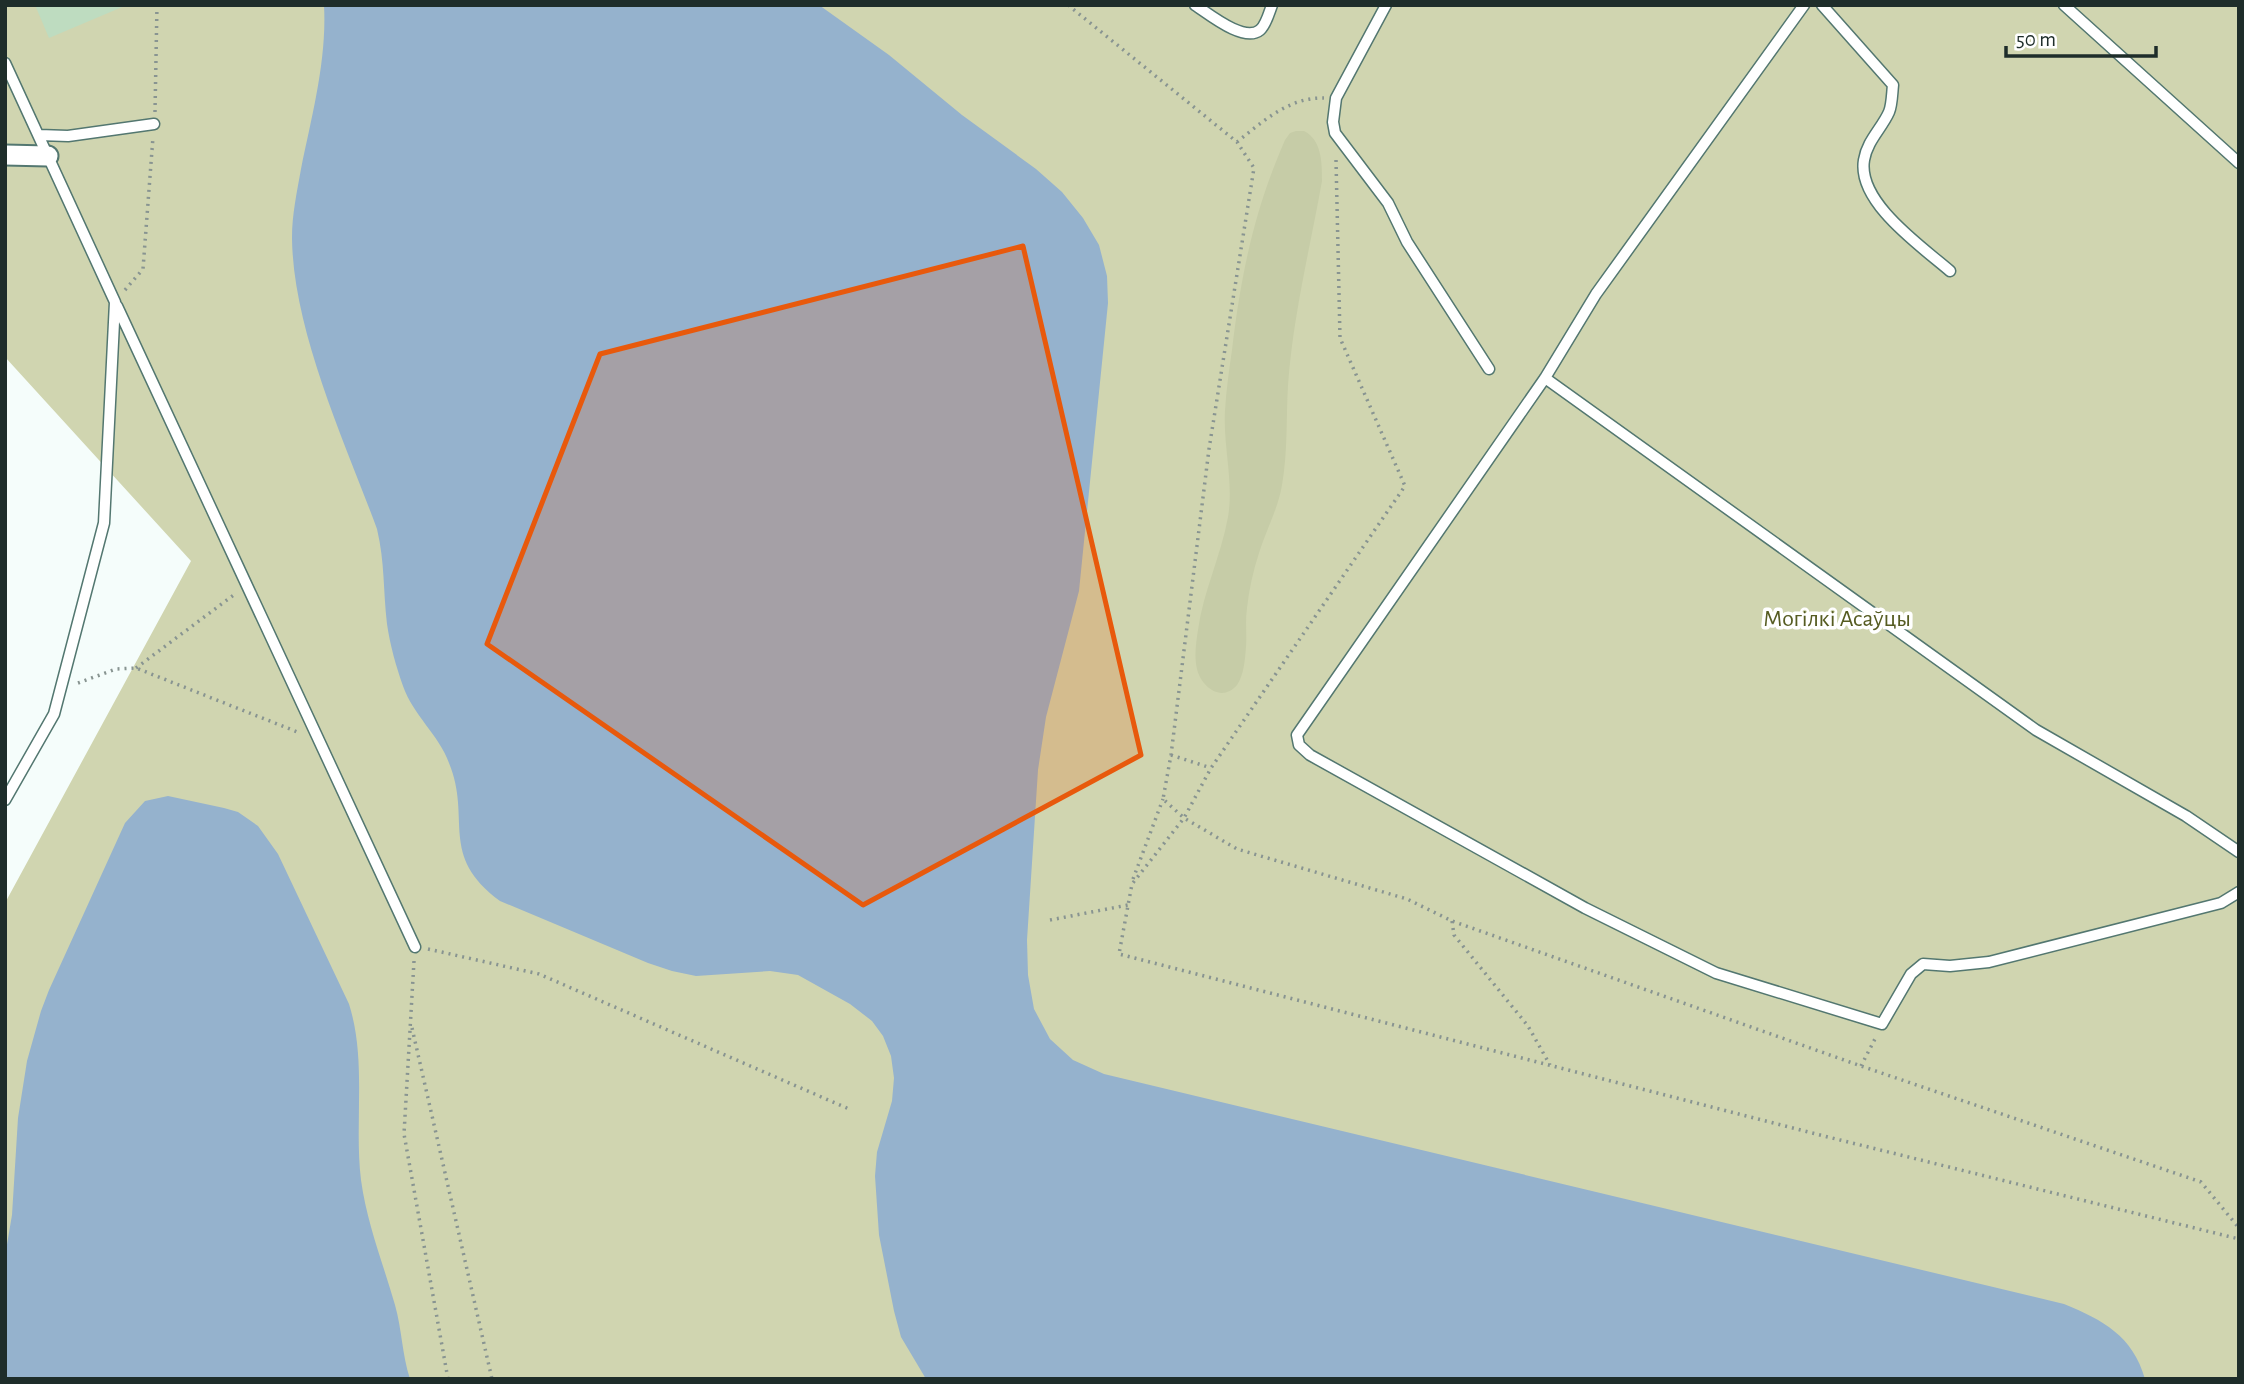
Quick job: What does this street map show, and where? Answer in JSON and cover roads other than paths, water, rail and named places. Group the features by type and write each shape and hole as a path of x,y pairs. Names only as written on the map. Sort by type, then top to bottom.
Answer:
{"street":[{"path":"5,155 48,156"}],"lane":[{"path":"1195,5 1240,32 1253,34 1262,29 1272,5"},
{"path":"1386,5 1336,98 1333,122 1335,133 1388,203 1407,242 1489,369"},
{"path":"1804,5 1597,294 1545,378 1297,735 1299,745 1310,755 1585,908 1716,973 1882,1024 1911,974 1923,964 1950,966 1989,962 2221,903 2239,891"},
{"path":"1822,5 1893,85 1890,110 1873,137 1864,160 1866,184 1890,218 1950,271"},
{"path":"2064,5 2239,163"},
{"path":"5,63 415,947"},
{"path":"38,135 68,136 155,124"},
{"path":"5,800 54,714 104,523 115,302"},
{"path":"1545,378 2036,730 2186,816 2239,852"}],"water":[{"path":"324,5 819,5 889,55 962,115 1036,169 1062,192 1083,218 1099,245 1107,276 1108,303 1079,591 1046,717 1038,770 1027,940 1028,975 1034,1009 1050,1039 1073,1060 1104,1074 2064,1304 2115,1331 2133,1351 2145,1379 926,1379 901,1337 879,1235 875,1176 877,1152 892,1101 894,1078 891,1056 883,1036 872,1021 850,1004 798,975 770,971 696,976 648,963 500,901 481,884 469,868 463,852 458,802 449,763 403,686 387,624 383,565 377,529 323,386 301,310 295,274 293,220 321,67"},
{"path":"168,796 238,812 258,826 278,854 349,1004 359,1069 361,1180 371,1228 397,1314 410,1379 5,1379 5,1256 12,1215 18,1118 27,1061 49,990 125,823 145,801"}],"park label":[{"name":"Могілкі Асаўцы","path":"1837,618"}]}
